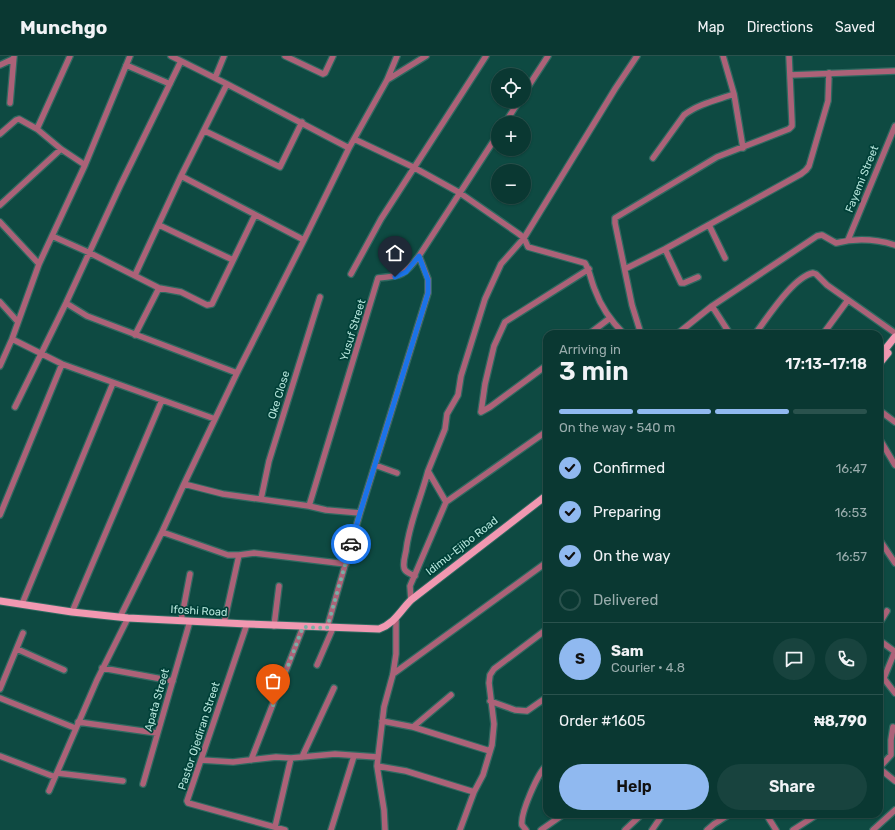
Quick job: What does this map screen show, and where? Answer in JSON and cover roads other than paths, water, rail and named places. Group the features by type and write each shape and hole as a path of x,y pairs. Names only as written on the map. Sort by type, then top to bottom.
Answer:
{"main road":[{"path":"883,351 895,336"},
{"path":"883,359 895,344"},
{"name":"Idimu-Ejibo Road","path":"396,620 411,600 543,499"},
{"name":"Ifoshi Road","path":"0,601 72,612 128,618 190,622 379,629 396,620"}],"street":[{"path":"37,128 70,56"},
{"path":"0,366 12,339 39,264 86,165 130,56"},
{"path":"171,56 302,122 349,148"},
{"path":"215,78 224,56"},
{"path":"285,56 323,74 325,73 333,56"},
{"path":"120,617 237,373 349,148 387,80 397,56"},
{"path":"387,80 426,56"},
{"path":"351,274 381,219 486,56"},
{"path":"531,82 548,56"},
{"path":"415,576 406,572 404,567 407,538 428,471 445,429 447,414 458,395 461,376 492,283 501,264 524,238 615,89 637,56"},
{"path":"724,56 734,94 743,148"},
{"path":"640,330 635,318 614,223 615,218 718,157 789,129 792,126 789,56"},
{"path":"0,65 14,58"},
{"path":"10,103 14,58"},
{"path":"15,407 42,354 120,186 181,61"},
{"path":"126,64 170,84"},
{"path":"790,75 895,71"},
{"path":"625,269 710,225 806,170 828,101 829,73"},
{"path":"135,275 181,176 227,84"},
{"path":"652,158 663,146 679,120 687,112 698,106 734,94"},
{"path":"0,134 19,119 37,128 60,149 86,165"},
{"path":"204,131 280,167 302,122"},
{"name":"Fayemi Street","path":"848,240 895,126"},
{"path":"354,139 414,167 460,193 524,238 528,247 531,249 582,262 589,269 600,303 620,330"},
{"name":"Yusuf Street","path":"309,506 378,278 395,277 406,272 419,256 491,145"},
{"path":"0,205 60,149"},
{"path":"181,176 304,240"},
{"path":"52,236 90,253 159,288 181,292 206,305 210,305 212,304 255,215"},
{"path":"0,222 39,264"},
{"path":"159,225 233,260"},
{"path":"710,225 725,258"},
{"path":"682,330 712,306 817,236 822,235 836,243 848,240 880,241 895,245"},
{"path":"665,249 681,283 698,277"},
{"path":"317,665 330,628 360,513 428,293 428,280 419,256"},
{"path":"543,368 481,412 492,353 505,322 589,269"},
{"path":"758,330 791,287 810,273 816,274 827,285 895,333"},
{"path":"135,335 159,288"},
{"name":"Oke Close","path":"261,499 269,461 320,297"},
{"path":"827,330 848,300"},
{"path":"0,302 18,322"},
{"path":"66,303 87,316 237,373"},
{"path":"712,306 727,330"},
{"path":"594,330 610,318"},
{"path":"12,339 62,364 215,420"},
{"path":"0,515 62,364"},
{"path":"22,604 113,383"},
{"path":"72,612 162,400"},
{"path":"883,413 895,422"},
{"path":"411,600 410,586 446,502 543,434"},
{"path":"883,445 895,465"},
{"path":"375,465 397,473"},
{"path":"428,471 446,502"},
{"path":"184,484 223,494 309,506 326,510 360,513"},
{"path":"162,532 228,555 239,556 254,554 346,564"},
{"path":"883,545 895,563"},
{"path":"224,623 239,556"},
{"path":"393,674 543,565"},
{"path":"181,621 190,574"},
{"path":"274,626 279,586"},
{"path":"883,617 887,610"},
{"path":"49,791 102,668 128,618"},
{"path":"385,830 377,757 384,707 393,674 397,642 396,620"},
{"name":"Apata Street","path":"143,784 190,622"},
{"name":"Pastor Ojediran Street","path":"247,624 187,801 188,803 285,830"},
{"path":"251,760 303,627"},
{"path":"460,830 474,792 483,775 492,745 494,724 490,701 490,675 494,669 543,632"},
{"path":"0,689 23,633"},
{"path":"883,643 895,651 884,678 895,692"},
{"path":"17,649 64,670"},
{"path":"102,668 173,681"},
{"path":"302,756 334,688"},
{"path":"413,727 451,695"},
{"path":"0,698 75,728"},
{"path":"490,701 515,710 526,711 543,700"},
{"path":"382,721 413,727 490,751"},
{"path":"78,722 158,733"},
{"path":"883,764 891,755 893,726"},
{"path":"201,760 227,762 276,757 291,758 335,754 377,757"},
{"path":"0,756 56,775 123,781"},
{"path":"331,830 354,756"},
{"path":"275,827 291,758"},
{"path":"377,766 406,771 474,792"},
{"path":"526,830 522,825 522,817 540,773 543,770"},
{"path":"883,771 895,780"},
{"path":"873,830 895,810"},
{"path":"542,830 558,818"},
{"path":"625,830 638,818"},
{"path":"652,830 660,818"},
{"path":"707,830 724,818"},
{"path":"768,818 776,830"},
{"path":"793,830 812,818"}]}
